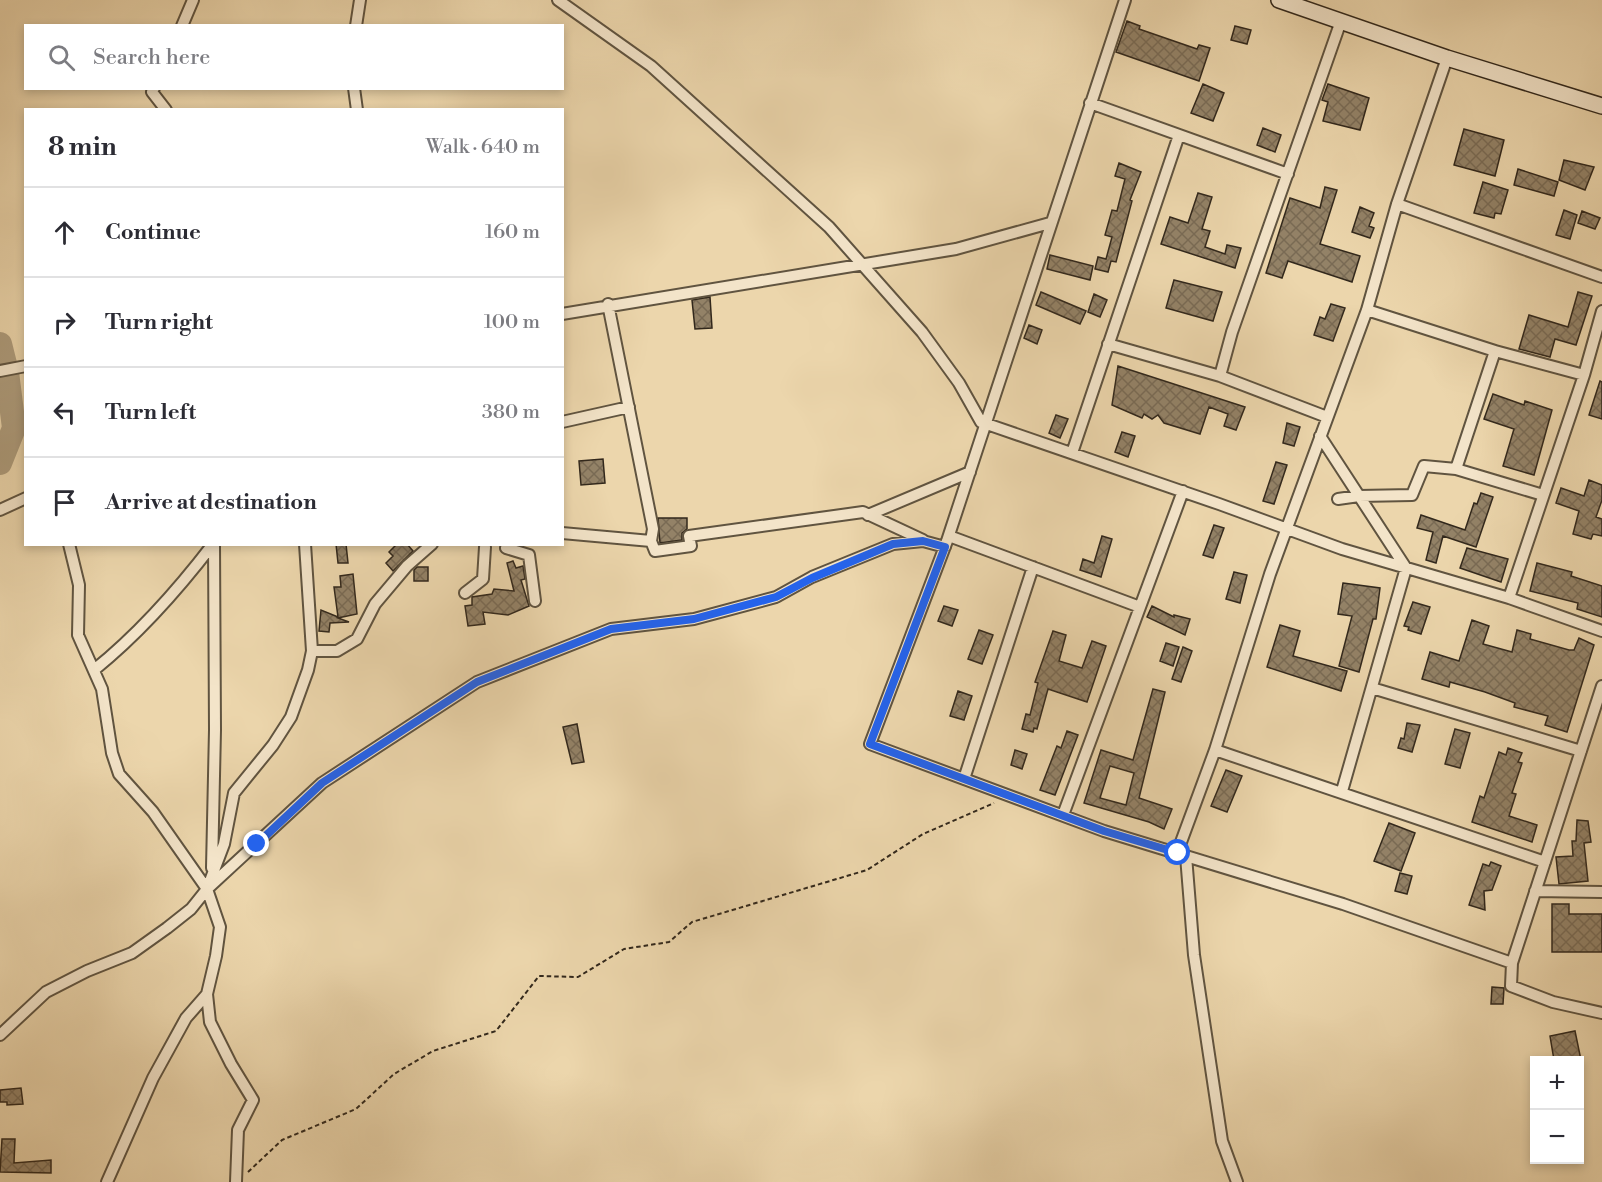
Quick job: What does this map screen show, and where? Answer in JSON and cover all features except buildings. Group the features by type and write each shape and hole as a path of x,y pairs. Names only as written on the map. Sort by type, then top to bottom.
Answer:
{"street":[{"path":"183,24 193,0"},
{"path":"357,24 360,0"},
{"path":"558,0 651,66 830,226 922,332 960,383 981,422 1183,491 1342,549 1509,598 1602,631"},
{"path":"1125,0 947,542 870,744 1062,815 1343,904 1512,963"},
{"path":"1279,0 1602,106"},
{"path":"1220,376 1232,333 1341,21"},
{"path":"1237,1182 1222,1141 1194,955 1182,854 1287,529 1367,310 1397,204 1447,57"},
{"path":"153,90 152,92 164,108"},
{"path":"354,90 357,108"},
{"path":"1090,103 1288,174"},
{"path":"1072,453 1179,135"},
{"path":"1397,204 1602,277"},
{"path":"564,314 608,304 956,249 1050,223"},
{"path":"608,304 653,529 651,541 655,550 692,546 689,536 863,512 923,541"},
{"path":"1367,310 1495,351 1584,375"},
{"path":"1509,598 1584,375 1602,311"},
{"path":"1108,344 1220,376 1327,417"},
{"path":"1456,469 1495,351"},
{"path":"0,371 24,366"},
{"path":"564,422 628,407"},
{"path":"1320,436 1406,568 1342,791"},
{"path":"1338,500 1359,496 1412,495 1425,466 1456,469 1544,495"},
{"path":"868,515 970,472"},
{"path":"1062,815 1183,491"},
{"path":"0,510 24,499"},
{"path":"564,533 651,541"},
{"path":"0,1035 46,993 87,971 132,952 167,928 190,909 209,884 322,783 477,682 611,629 694,619 776,597 812,578 893,544 923,541 947,542 1033,567 1140,607"},
{"path":"69,546 79,585 78,635 102,689 112,753 119,774 153,812 209,884"},
{"path":"94,670 123,647 168,602 211,546"},
{"path":"213,546 215,730 209,884 220,927 207,994 210,1022 231,1064 253,1100 237,1130 241,1179"},
{"path":"209,884 224,844 234,794 273,745 291,717 301,695 312,651 305,546"},
{"path":"312,651 338,651 357,639 375,604 406,566 430,546"},
{"path":"465,593 483,579 482,546 507,546 529,555 535,601"},
{"path":"964,779 1033,567"},
{"path":"1602,686 1512,963 1511,986 1553,1002 1602,1013"},
{"path":"1372,688 1581,751"},
{"path":"1215,750 1342,791 1545,862"},
{"path":"1535,891 1602,892"},
{"path":"107,1182 153,1078 186,1018 207,994"}],"path":[{"path":"241,1179 282,1140 356,1109 394,1074 433,1051 496,1031 539,976 578,977 624,949 669,942 692,922 867,870 923,834 997,802 1002,793"}],"waterway":[{"path":"0,344 7,372 14,428 0,463"}],"route":[{"path":"257,844 322,783 477,682 611,629 694,619 776,597 812,578 893,544 923,541 945,547 870,744 1104,831 1178,853"}]}
